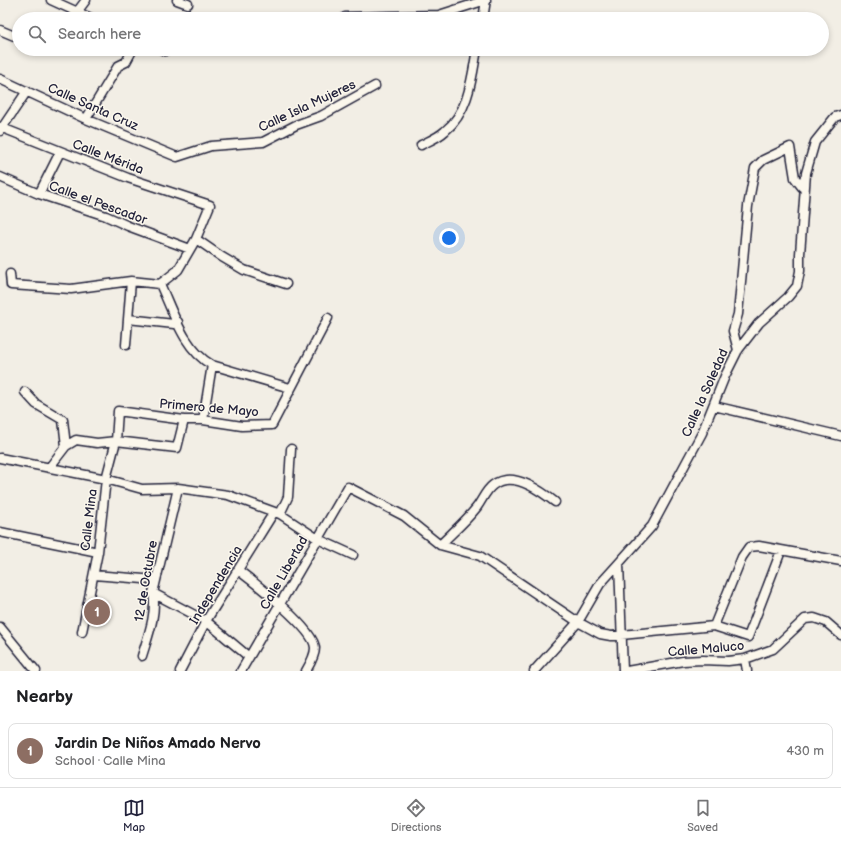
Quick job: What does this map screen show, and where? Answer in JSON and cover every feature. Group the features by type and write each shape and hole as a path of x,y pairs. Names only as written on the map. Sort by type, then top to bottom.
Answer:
{"street":[{"path":"51,0 77,12 86,0"},
{"path":"177,0 188,4"},
{"path":"448,12 486,0 484,12"},
{"path":"0,30 12,35"},
{"path":"86,119 118,66 126,62 129,56"},
{"path":"421,145 445,132 460,115 470,86 476,56"},
{"name":"Calle Santa Cruz","path":"0,79 86,119 177,157"},
{"name":"Calle Isla Mujeres","path":"177,157 211,146 263,142 296,125 321,116 375,86"},
{"path":"1,129 27,91"},
{"name":"Calle la Soledad","path":"534,671 578,622 600,584 652,526 702,433 714,406 724,376 738,350 759,323 798,286 806,173 816,142 835,117 841,114"},
{"name":"Calle Mérida","path":"1,129 128,178 210,205 196,239"},
{"path":"738,350 733,331 738,314 748,206 755,168 763,160 790,147 796,178 802,187 806,173"},
{"path":"39,194 60,152"},
{"name":"Calle el Pescador","path":"0,177 39,194 106,216 128,226 190,249"},
{"path":"10,274 11,285 71,289 131,281 160,284 178,270 196,239 244,270 286,284"},
{"path":"126,345 131,281"},
{"path":"160,284 185,337 201,359 212,364 290,388"},
{"name":"Primero de Mayo","path":"118,411 184,420 203,420 242,426 272,425 290,388 328,318"},
{"path":"128,319 174,324 178,322"},
{"path":"203,420 212,364"},
{"path":"25,392 36,404 63,420 66,446"},
{"path":"714,406 841,436"},
{"name":"Calle Mina","path":"82,632 98,552 106,479 116,441 118,411"},
{"path":"49,468 66,446 76,440 97,443 116,441 177,448 184,420"},
{"name":"Independencia","path":"180,671 206,621 238,570 288,497 291,448"},
{"path":"0,458 106,479 142,489 178,488 228,494 277,513 318,539 353,556"},
{"path":"555,502 528,484 517,480 498,482 492,486 476,508 440,545 480,556 578,622 600,634 612,636 690,630 714,626 748,637 781,551"},
{"name":"Calle Libertad","path":"241,671 348,487 404,516 440,545"},
{"name":"12 de Octubre","path":"142,656 151,626 155,602 153,593 178,488"},
{"path":"0,532 98,552"},
{"path":"714,626 737,573 742,557 749,547 759,546 841,561"},
{"path":"618,563 622,671"},
{"path":"238,570 280,605 312,638 315,648 312,660 306,671"},
{"path":"94,575 156,580"},
{"path":"153,593 206,621 249,657"},
{"name":"Calle Maluco","path":"627,671 696,660 728,661 745,659 773,648 804,619 814,618 826,622 841,635"},
{"path":"0,627 36,671"},
{"path":"745,659 747,671"}],"place":[{"name":"Jardin De Niños Amado Nervo","path":"97,612"}]}
